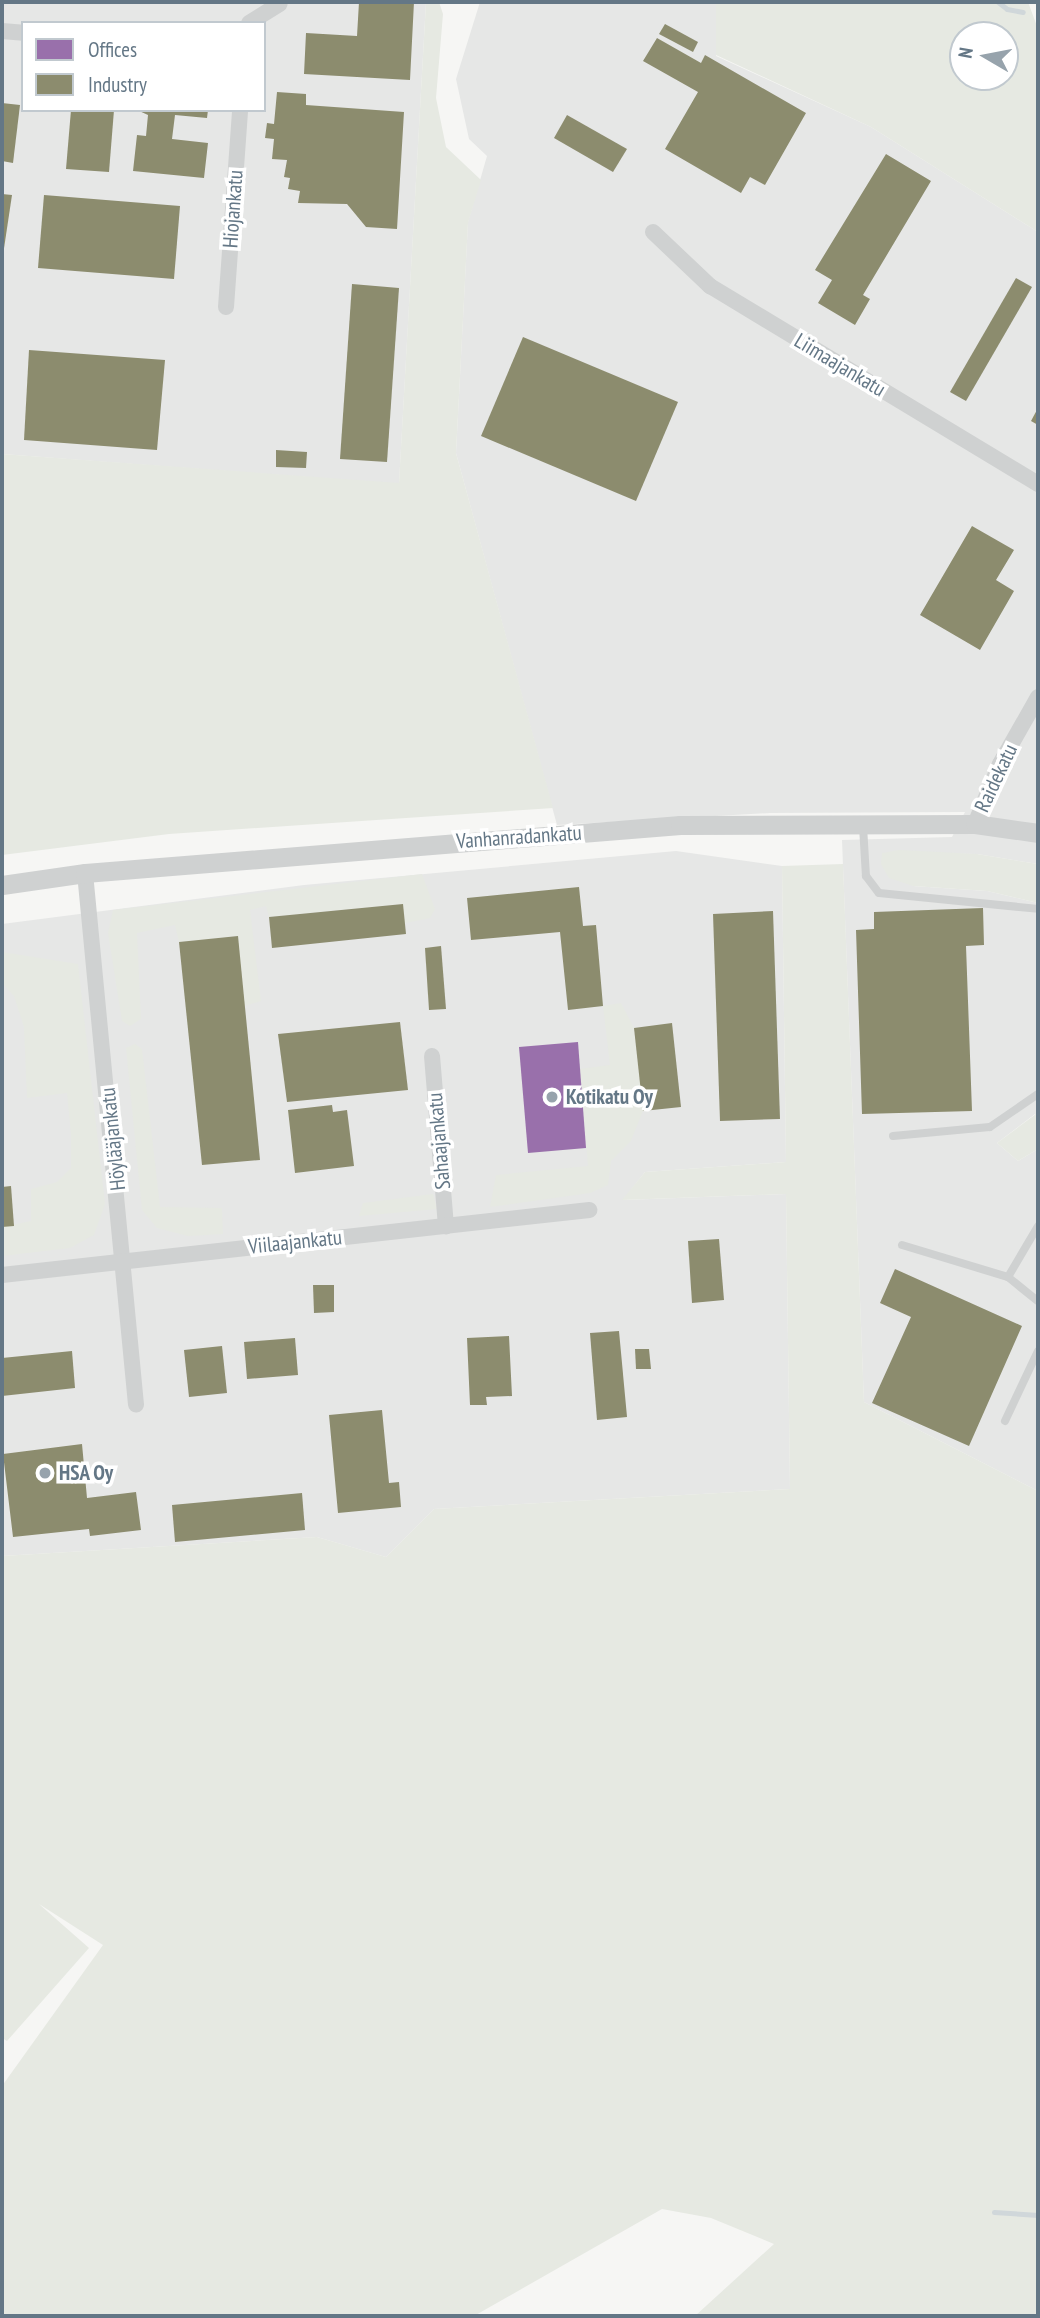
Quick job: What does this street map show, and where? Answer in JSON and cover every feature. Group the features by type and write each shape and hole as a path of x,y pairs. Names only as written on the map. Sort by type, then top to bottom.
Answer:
{"street":[{"path":"252,21 279,4"},
{"path":"2,31 21,33"},
{"name":"Hiojankatu","path":"226,307 240,112"},
{"name":"Liimaajankatu","path":"653,232 710,286 1038,484"},
{"name":"Raidekatu","path":"975,824 1000,764 1038,697"},
{"name":"Vanhanradankatu","path":"2,885 85,873 680,825 975,824 1038,833"},
{"name":"Höylääjankatu","path":"85,873 125,1259 136,1405"},
{"name":"Sahaajankatu","path":"432,1056 446,1226"},
{"name":"Viilaajankatu","path":"2,1275 125,1259 589,1210"}],"lane":[{"path":"863,823 866,876 879,893 1038,909"},
{"path":"893,1136 990,1127 1038,1094"},
{"path":"1008,1277 1038,1226"},
{"path":"902,1245 1008,1277 1038,1301"},
{"path":"1005,1420 1038,1351"}],"shaded area":[{"path":"2,2 426,2 399,484 2,454"},
{"path":"426,2 439,2 443,14 436,98 446,147 481,180 468,223 456,453 553,808 169,834 2,855 2,454 399,483"},
{"path":"480,2 716,2 716,56 871,127 1038,232 1038,864 977,854 882,853 913,886 987,891 1038,903 1038,1118 1035,1114 997,1143 1018,1161 1038,1149 1038,1491 864,1402 842,840 952,837 965,812 770,813 557,825 456,453 468,222 487,156 469,139 456,79"},
{"path":"716,2 1028,2 1038,29 1038,232 871,127 716,55"},
{"path":"899,850 977,854 1038,864 1038,903 987,891 913,886 889,878 881,864 882,853"},
{"path":"676,851 782,866 786,1162 645,1172 623,1200 786,1194 790,1489 434,1509 386,1557 317,1537 2,1556 2,924 304,885"},
{"path":"843,864 864,1402 1038,1491 1038,2316 695,2316 774,2244 711,2218 662,2209 474,2316 2,2316 2,2086 103,1945 39,1904 89,1948 7,2041 2,2038 2,1556 317,1537 386,1557 434,1509 790,1489 786,1194 622,1200 645,1172 786,1162 782,866"},
{"path":"422,874 435,909 430,918 405,923 402,904 269,917 266,906 250,910 261,1001 244,1006 237,936 179,942 175,925 137,933 141,1019 130,1026 122,1021 108,933 113,910"},
{"path":"2,952 78,964 105,1204 94,1235 70,1248 2,1256 2,1227 31,1221 31,1189 57,1182 71,1168 71,1134 67,1093 27,1098 24,1027 14,996 2,983"},
{"path":"621,1003 634,1028 643,1111 631,1141 611,1161 608,1185 590,1193 490,1207 496,1175 588,1166 580,1069 610,1065 603,1006"},
{"path":"135,1044 142,1049 160,1207 222,1208 223,1234 188,1236 157,1228 142,1210 126,1048"},
{"path":"1036,1114 1038,1149 1018,1161 997,1143"},
{"path":"433,1194 437,1209 359,1216 363,1203"}],"building: Offices":[{"path":"578,1042 586,1148 528,1153 519,1047"}],"building: Industry":[{"path":"359,2 414,2 410,80 304,74 306,33 357,36"},
{"path":"665,24 698,42 693,52 659,34"},
{"path":"657,38 701,63 705,55 806,113 765,185 750,177 741,193 665,149 698,92 643,61"},
{"path":"277,92 306,94 306,105 404,112 397,229 366,227 347,204 298,203 300,191 288,189 290,178 284,177 287,160 272,159 274,139 265,138 267,123 274,124"},
{"path":"2,103 20,105 13,163 2,161"},
{"path":"71,112 114,112 109,172 66,169"},
{"path":"141,112 208,112 207,118 175,115 172,139 208,143 204,178 133,171 137,135 146,136 148,115"},
{"path":"567,115 627,149 613,172 554,138"},
{"path":"886,154 931,181 863,295 870,299 855,325 818,303 832,280 815,270"},
{"path":"2,194 12,195 3,255 2,255"},
{"path":"44,195 180,206 174,279 38,268"},
{"path":"1016,278 1032,287 966,401 950,392"},
{"path":"352,284 399,288 387,462 340,459"},
{"path":"523,337 678,402 636,501 481,436"},
{"path":"29,350 165,360 157,450 24,440"},
{"path":"1038,408 1038,425 1031,421"},
{"path":"276,450 307,452 306,468 276,467"},
{"path":"972,526 1014,550 996,580 1014,591 980,650 920,615"},
{"path":"579,887 583,926 596,925 603,1006 568,1010 560,932 471,940 467,898"},
{"path":"403,904 406,934 272,948 269,917"},
{"path":"983,908 984,945 966,946 972,1111 862,1114 856,930 874,929 874,912"},
{"path":"773,911 780,1119 720,1121 713,914"},
{"path":"238,936 260,1160 202,1165 179,942"},
{"path":"441,946 446,1009 429,1010 425,948"},
{"path":"400,1022 408,1090 287,1102 278,1034"},
{"path":"672,1023 681,1107 643,1111 634,1028"},
{"path":"332,1105 333,1112 347,1110 354,1166 295,1173 288,1110"},
{"path":"11,1186 14,1226 2,1227 2,1187"},
{"path":"719,1239 724,1300 692,1303 688,1241"},
{"path":"895,1269 1022,1326 969,1446 872,1403 911,1317 880,1303"},
{"path":"313,1285 334,1285 334,1312 314,1313"},
{"path":"619,1331 627,1417 597,1420 590,1333"},
{"path":"509,1336 512,1396 486,1397 487,1405 470,1405 467,1338"},
{"path":"295,1338 298,1375 247,1379 244,1342"},
{"path":"222,1346 227,1393 189,1397 184,1350"},
{"path":"635,1349 649,1349 651,1369 636,1369"},
{"path":"72,1351 75,1388 2,1396 2,1358"},
{"path":"382,1410 389,1483 399,1482 401,1507 338,1513 329,1415"},
{"name":"HSA Oy","path":"82,1444 87,1498 136,1492 141,1530 90,1536 89,1529 13,1537 3,1454"},
{"path":"302,1493 305,1530 175,1542 172,1505"}],"waterway":[{"path":"998,2 1007,9 1023,12"},
{"path":"994,2212 1038,2215"}],"place":[{"name":"Kotikatu Oy","path":"552,1097"},
{"name":"HSA Oy","path":"45,1473"}]}
